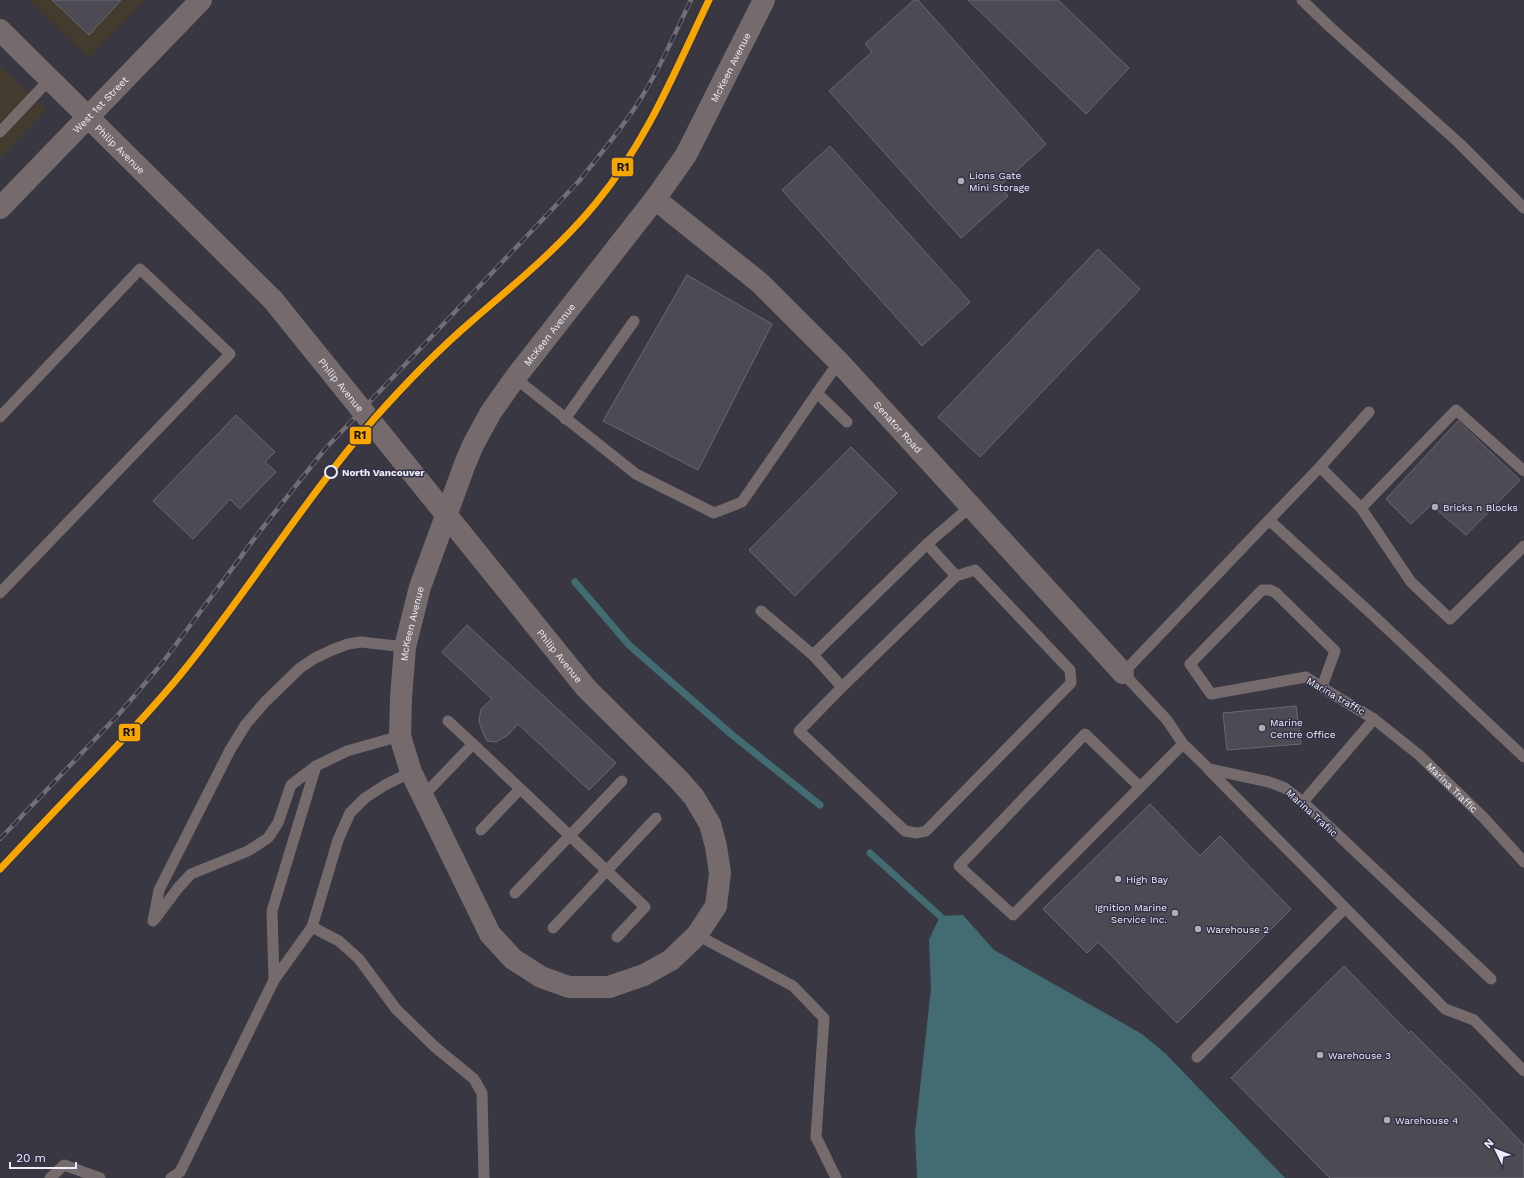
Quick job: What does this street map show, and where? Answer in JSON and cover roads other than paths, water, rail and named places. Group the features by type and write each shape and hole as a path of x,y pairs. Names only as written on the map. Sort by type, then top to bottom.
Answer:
{"street":[{"name":"West 1st Street","path":"0,208 201,0"},
{"name":"McKeen Avenue","path":"401,698 405,646 420,587 468,458 491,412 655,199 686,155 764,0"},
{"name":"Philip Avenue","path":"0,30 89,116 273,300 586,688 679,780 694,797 710,824 716,846 720,873 716,906 697,935 671,960 644,975 609,987 569,987 541,977 513,959 490,934 411,772 400,736 401,698"},
{"name":"Senator Road","path":"655,199 760,283 839,362 1123,673"}],"lane":[{"path":"1302,0 1336,33 1459,143 1522,203"},
{"path":"0,132 50,79"},
{"path":"0,417 140,269 230,354 0,593"},
{"path":"565,418 634,320"},
{"path":"516,378 636,474 714,513 742,502 839,362"},
{"path":"817,393 847,422"},
{"path":"1361,508 1456,410 1524,471"},
{"path":"1369,412 1320,467 1123,673 1167,720 1183,744 1445,1009 1474,1020 1524,1070"},
{"path":"1320,467 1361,508 1411,582 1450,619 1524,546"},
{"path":"813,655 927,544 971,506"},
{"path":"1269,520 1382,623 1524,758"},
{"path":"927,544 956,576"},
{"path":"975,570 1070,670 1071,683 926,831 917,833 905,831 799,731 956,576 975,570"},
{"name":"Marina traffic","path":"1302,802 1374,719 1322,687 1306,677 1211,694 1190,664 1262,590 1270,590 1335,651 1322,687"},
{"path":"761,611 813,655 842,687"},
{"path":"400,736 347,751 316,766 291,785 278,823 268,838 248,851 191,874 178,888 153,921 159,890 230,750 246,724 265,702 300,668 315,658 332,650 348,644 361,642 405,646"},
{"name":"Marina Traffic","path":"1374,719 1419,755 1484,818 1524,862"},
{"path":"448,721 645,907 617,937"},
{"path":"1140,787 1085,734 959,866 1013,915 1183,744"},
{"path":"423,796 473,744"},
{"path":"274,980 272,911 316,766"},
{"name":"Marina Trafiic","path":"1208,769 1274,784 1285,788 1302,802 1491,979"},
{"path":"171,1178 180,1172 274,980 312,926 338,840 350,813 365,798 385,785 411,772"},
{"path":"515,893 622,781"},
{"path":"481,830 520,789"},
{"path":"553,928 656,818"},
{"path":"1197,1057 1345,908"},
{"path":"312,926 339,941 359,959 396,1009 435,1047 474,1079 482,1093 484,1178"},
{"path":"697,935 793,986 824,1018 816,1137 836,1178"},
{"path":"50,1178 64,1165 100,1178"}],"waterway":[{"path":"575,582 629,645 731,734 820,805"},
{"path":"870,853 940,916"}],"railway":[{"path":"0,839 119,714 163,662 260,531 325,449 579,181 616,135 644,93 691,0"}],"place":[{"name":"Lions Gate Mini Storage","path":"961,181"},
{"name":"North Vancouver","path":"331,472"},
{"name":"Bricks n Blocks","path":"1435,507"},
{"name":"Marine Centre Office","path":"1262,728"},
{"name":"High Bay","path":"1118,879"},
{"name":"Ignition Marine Service Inc.","path":"1175,913"},
{"name":"Warehouse 2","path":"1198,929"},
{"name":"Warehouse 3","path":"1320,1055"},
{"name":"Warehouse 4","path":"1387,1120"}]}
